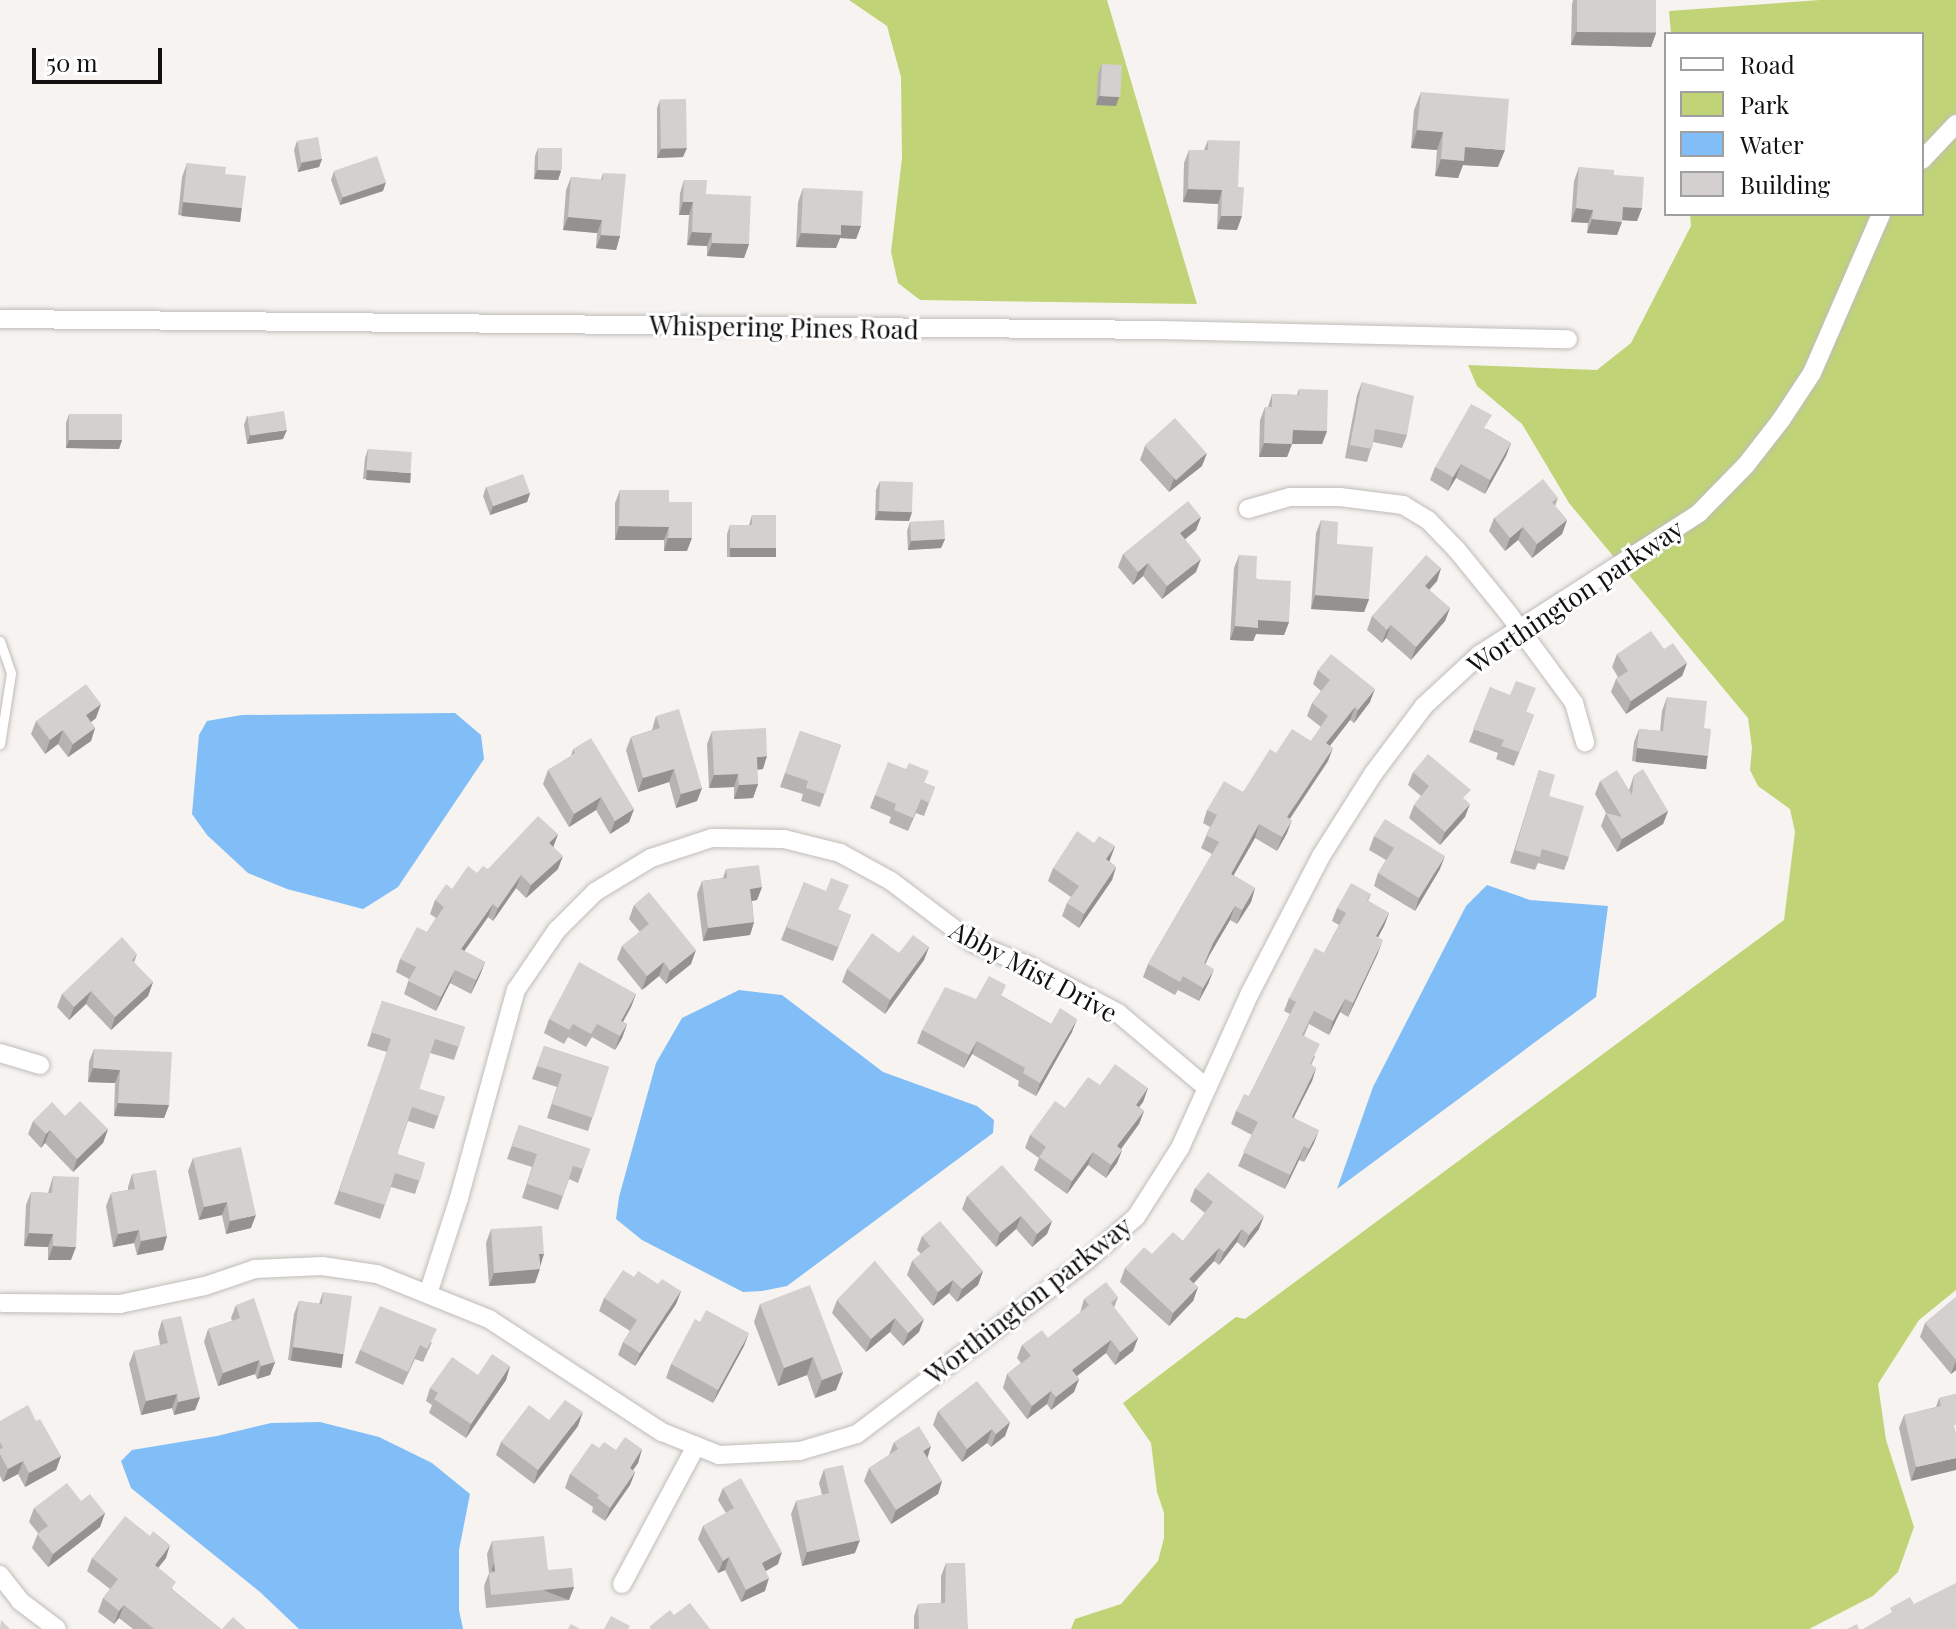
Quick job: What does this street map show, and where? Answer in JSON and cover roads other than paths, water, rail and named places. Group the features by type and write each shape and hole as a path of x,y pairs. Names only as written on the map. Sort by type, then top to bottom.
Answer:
{"street":[{"path":"1924,158 1956,124"},
{"name":"Worthington parkway","path":"1,1306 120,1304 205,1286 255,1269 322,1266 377,1274 489,1319 662,1432 719,1455 800,1451 857,1434 1087,1260 1136,1217 1180,1148 1250,993 1321,856 1373,774 1424,706 1479,655 1699,513 1746,465 1812,373 1880,216"},
{"name":"Whispering Pines Road","path":"0,319 1174,330 1568,339"},
{"path":"1248,509 1290,497 1340,497 1403,505 1428,520 1457,550 1574,703 1585,742"},
{"name":"Abby Mist Drive","path":"428,1294 459,1198 516,990 557,930 595,892 651,858 712,838 784,839 840,853 891,881 973,943 1062,982 1118,1013 1207,1088"},
{"path":"0,1053 40,1065"},
{"path":"622,1584 696,1446"},
{"path":"0,1575 20,1601 57,1629"}],"lane":[{"path":"0,641 11,673 0,744"}],"water":[{"path":"455,713 481,735 484,759 398,887 363,909 287,889 248,873 207,835 192,814 199,735 207,721 242,715"},
{"path":"1487,885 1530,900 1608,906 1596,997 1337,1189 1373,1087 1466,906"},
{"path":"739,990 782,995 883,1072 977,1106 994,1120 993,1133 787,1286 743,1292 642,1240 616,1219 619,1197 656,1063 682,1018"},
{"path":"320,1422 379,1437 432,1463 470,1494 459,1550 459,1610 463,1629 299,1629 260,1592 131,1488 121,1461 132,1450 217,1436 271,1423"}]}
